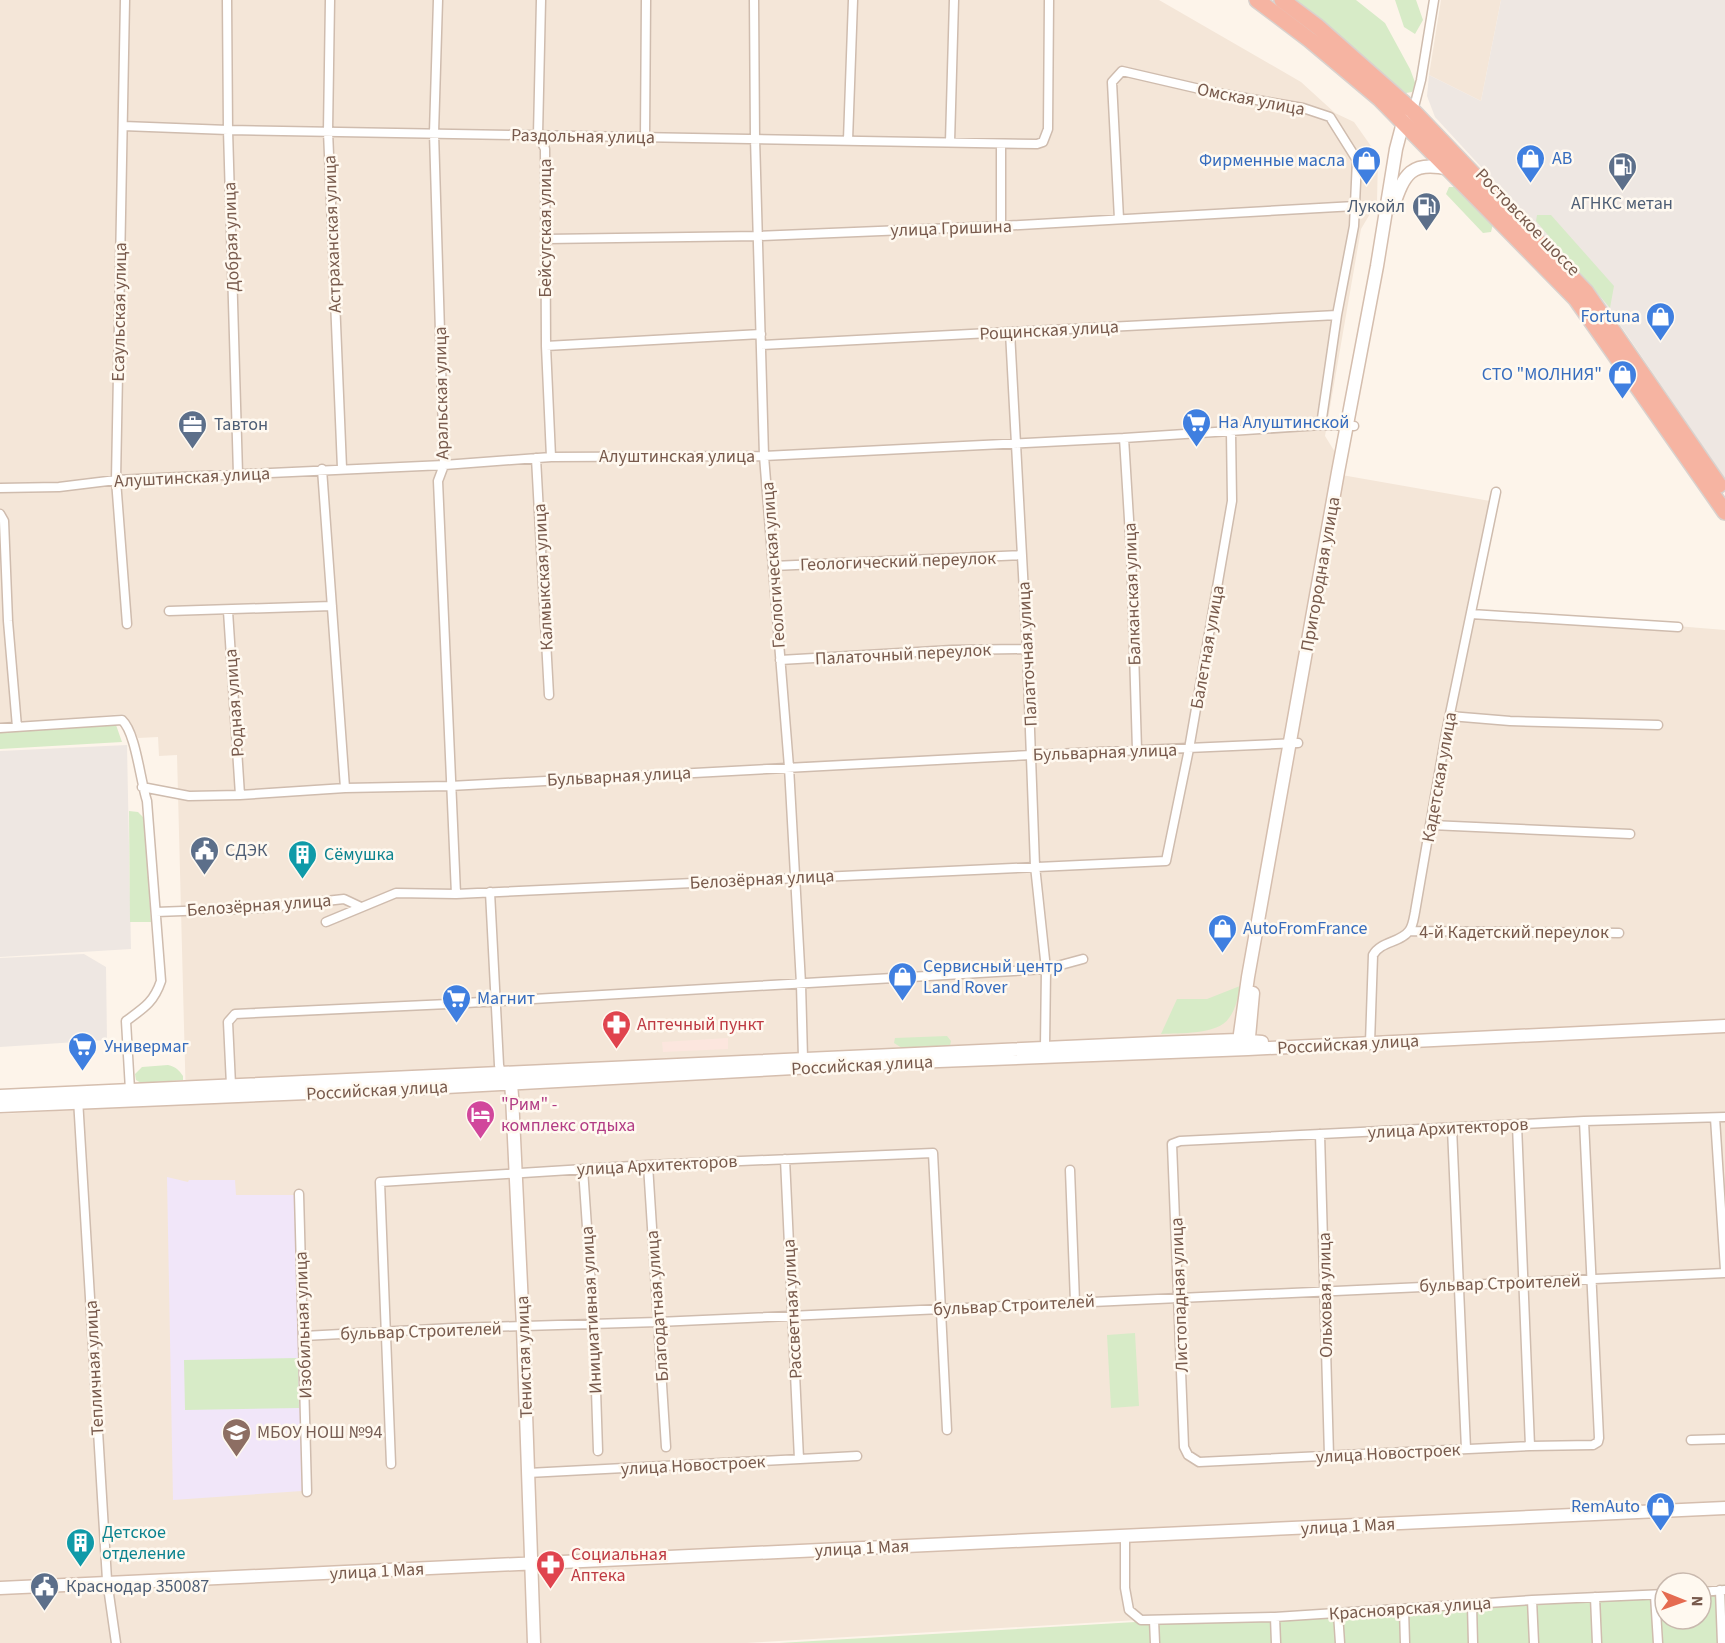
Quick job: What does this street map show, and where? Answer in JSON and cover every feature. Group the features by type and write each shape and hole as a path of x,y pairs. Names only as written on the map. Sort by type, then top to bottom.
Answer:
{"highway":[{"name":"Ростовское шоссе","path":"1257,0 1310,40 1379,98 1409,113 1449,169 1576,299 1725,512"},
{"name":"Ростовское шоссе","path":"1282,0 1318,27 1409,113 1586,292 1725,494"}],"street":[{"name":"Есаульская улица","path":"125,0 116,480 127,624"},
{"name":"Добрая улица","path":"227,0 228,130 238,474"},
{"name":"Астраханская улица","path":"330,0 328,131 342,468"},
{"name":"Аральская улица","path":"438,0 434,132 444,465 438,481 456,894"},
{"name":"Бейсугская улица","path":"541,0 538,135 545,149 546,346 551,457"},
{"path":"645,137 646,0"},
{"name":"Геологическая улица","path":"754,0 755,138 764,456 789,767 803,1058"},
{"path":"848,140 853,0"},
{"path":"950,142 954,0"},
{"name":"Раздольная улица","path":"123,126 228,130 1037,144 1043,142 1048,129 1049,0"},
{"name":"Пригородная улица","path":"1243,1045 1248,977 1294,743 1350,425 1409,113 1420,81 1434,0"},
{"name":"Омская улица","path":"1119,219 1112,82 1122,71 1217,93 1303,108 1330,117 1357,160 1355,206"},
{"name":"Пригородная улица","path":"1350,425 1384,267 1409,113"},
{"path":"1001,144 1001,226"},
{"path":"1393,207 1402,180 1408,174 1425,166 1449,169"},
{"path":"1321,425 1337,315 1354,226 1355,206"},
{"name":"улица Гришина","path":"546,239 759,236 1001,226 1355,206"},
{"name":"Рощинская улица","path":"761,345 1337,315"},
{"name":"Палаточная улица","path":"1010,332 1027,650 1035,866 1046,969 1045,1052"},
{"path":"546,346 761,334"},
{"name":"Алуштинская улица","path":"0,488 59,487 116,480 444,465 551,457 764,456 1350,425"},
{"name":"Балетная улица","path":"1166,861 1189,749 1232,501 1231,432"},
{"name":"Балканская улица","path":"1124,438 1131,552 1137,750"},
{"name":"Калмыкская улица","path":"536,458 549,695"},
{"path":"322,469 345,788"},
{"name":"Кадетская улица","path":"1409,931 1415,912 1450,716 1496,492"},
{"path":"0,514 4,521 8,621 17,727"},
{"name":"Геологический переулок","path":"773,566 1022,555"},
{"path":"169,611 332,606"},
{"name":"Родная улица","path":"228,610 240,795"},
{"path":"1471,614 1678,627"},
{"name":"Палаточный переулок","path":"780,660 952,650 1027,650"},
{"path":"1450,716 1510,721 1658,725"},
{"path":"0,728 122,720 130,730 147,801 161,981 156,994 146,1006 126,1021 130,1090"},
{"name":"Бульварная улица","path":"142,787 189,796 240,795 345,788 450,786 1031,754 1294,743"},
{"path":"1431,825 1630,834"},
{"name":"Белозёрная улица","path":"326,922 396,893 456,894 1166,861"},
{"path":"490,892 496,1000 506,1078"},
{"name":"Белозёрная улица","path":"156,912 261,908 344,899 361,907"},
{"path":"1370,1041 1372,955 1377,948 1400,938 1409,931"},
{"name":"4-й Кадетский переулок","path":"1409,931 1619,933"},
{"path":"231,1085 228,1022 235,1014 1046,969 1083,959"},
{"name":"Российская улица","path":"1370,1041 1725,1021"},
{"name":"Российская улица","path":"0,1106 130,1090 506,1078 803,1058 1045,1052 1243,1045 1263,1042 1370,1041 1725,1026"},
{"name":"Российская улица","path":"0,1096 78,1098 1045,1052"},
{"name":"Тенистая улица","path":"506,1078 515,1173 523,1327 534,1643"},
{"name":"Тепличная улица","path":"78,1098 107,1584 116,1643"},
{"name":"улица Архитекторов","path":"1172,1144 1180,1141 1248,1137 1584,1121 1725,1117"},
{"path":"1715,1118 1725,1272"},
{"path":"1584,1121 1592,1280"},
{"path":"1517,1125 1530,1446"},
{"path":"1452,1128 1466,1449"},
{"name":"Ольховая улица","path":"1320,1134 1329,1455"},
{"name":"Листопадная улица","path":"1172,1144 1180,1298 1184,1447"},
{"name":"улица Архитекторов","path":"387,1331 381,1182 785,1159 933,1153 942,1308"},
{"name":"Рассветная улица","path":"785,1159 799,1459"},
{"name":"Благодатная улица","path":"648,1165 666,1447"},
{"name":"Инициативная улица","path":"583,1169 593,1323 598,1451"},
{"path":"1070,1170 1075,1302"},
{"name":"Изобильная улица","path":"299,1194 307,1492"},
{"name":"бульвар Строителей","path":"304,1336 1592,1280 1725,1272"},
{"name":"улица Новостроек","path":"1184,1447 1188,1455 1199,1462 1593,1445 1598,1442 1599,1438 1592,1280"},
{"path":"942,1308 947,1430"},
{"path":"387,1331 391,1464"},
{"path":"1691,1440 1725,1439"},
{"name":"улица Новостроек","path":"528,1473 857,1456"},
{"name":"улица 1 Мая","path":"0,1588 1725,1508"},
{"path":"1125,1536 1125,1588 1129,1610 1141,1620 1154,1620 1155,1643"},
{"path":"1722,1643 1723,1590"},
{"name":"Красноярская улица","path":"1154,1620 1275,1617 1653,1594"},
{"path":"1595,1597 1597,1643"},
{"path":"1533,1600 1534,1643"},
{"path":"1472,1605 1473,1643"},
{"path":"1404,1609 1405,1643"},
{"path":"1338,1613 1340,1643"},
{"path":"1275,1617 1276,1643"}],"shaded area":[{"path":"0,0 1159,0 1301,82 1335,113 1354,122 1378,156 1377,202 1361,229 1325,436 1338,457 1336,474 1490,501 1469,609 1725,630 1725,1585 1713,1586 1713,1571 1653,1571 1653,1590 747,1643 0,1643 0,1114 186,1104 177,755 159,756 158,737 138,738 124,714 0,724"},
{"path":"1441,0 1501,0 1481,101 1429,75"},
{"path":"1501,0 1725,0 1725,479 1623,329 1570,263 1435,117 1427,96 1429,75 1481,101"},
{"path":"127,745 131,949 0,957 0,751"},
{"path":"84,954 106,967 107,1040 0,1047 0,958"},
{"path":"728,1038 728,1049 663,1052 662,1042"},
{"path":"167,1177 188,1182 189,1180 235,1180 236,1195 296,1195 302,1491 173,1500"}],"green space":[{"path":"1295,0 1356,0 1385,23 1410,69 1416,85 1412,92 1406,93"},
{"path":"1395,0 1416,0 1423,20 1415,34 1404,27"},
{"path":"1449,187 1457,187 1493,224 1491,232 1483,233 1446,194"},
{"path":"1537,215 1551,215 1614,286 1610,308 1536,221"},
{"path":"116,725 122,742 0,749 0,732"},
{"path":"129,811 138,812 144,818 151,922 130,922"},
{"path":"1240,986 1233,1011 1224,1024 1198,1032 1161,1034 1177,999 1207,999"},
{"path":"947,1036 951,1041 950,1046 902,1048 894,1043 895,1038"},
{"path":"168,1065 179,1070 183,1080 141,1083 136,1080 135,1074 142,1067"},
{"path":"1135,1333 1139,1406 1111,1408 1107,1335"},
{"path":"298,1358 299,1408 185,1410 184,1360"},
{"path":"1725,1587 1725,1643 779,1643 1653,1592 1653,1631 1713,1631 1713,1588"}],"place":[{"name":"АВ","path":"1531,184"},
{"name":"Фирменные масла","path":"1366,186"},
{"name":"АГНКС метан","path":"1622,192"},
{"name":"Лукойл","path":"1426,232"},
{"name":"Fortuna","path":"1661,342"},
{"name":"СТО \"МОЛНИЯ\"","path":"1623,400"},
{"name":"На Алуштинской","path":"1197,448"},
{"name":"Тавтон","path":"193,450"},
{"name":"СДЭК","path":"204,876"},
{"name":"Сёмушка","path":"303,880"},
{"name":"AutoFromFrance","path":"1222,954"},
{"name":"Сервисный центр Land Rover","path":"902,1002"},
{"name":"Магнит","path":"456,1024"},
{"name":"Аптечный пункт","path":"616,1050"},
{"name":"Универмаг","path":"83,1072"},
{"name":"\"Рим\" - комплекс отдыха","path":"480,1140"},
{"name":"МБОУ НОШ №94","path":"236,1458"},
{"name":"RemAuto","path":"1661,1532"},
{"name":"Детское отделение","path":"81,1568"},
{"name":"Социальная Аптека","path":"550,1590"},
{"name":"Краснодар 350087","path":"45,1612"}]}
